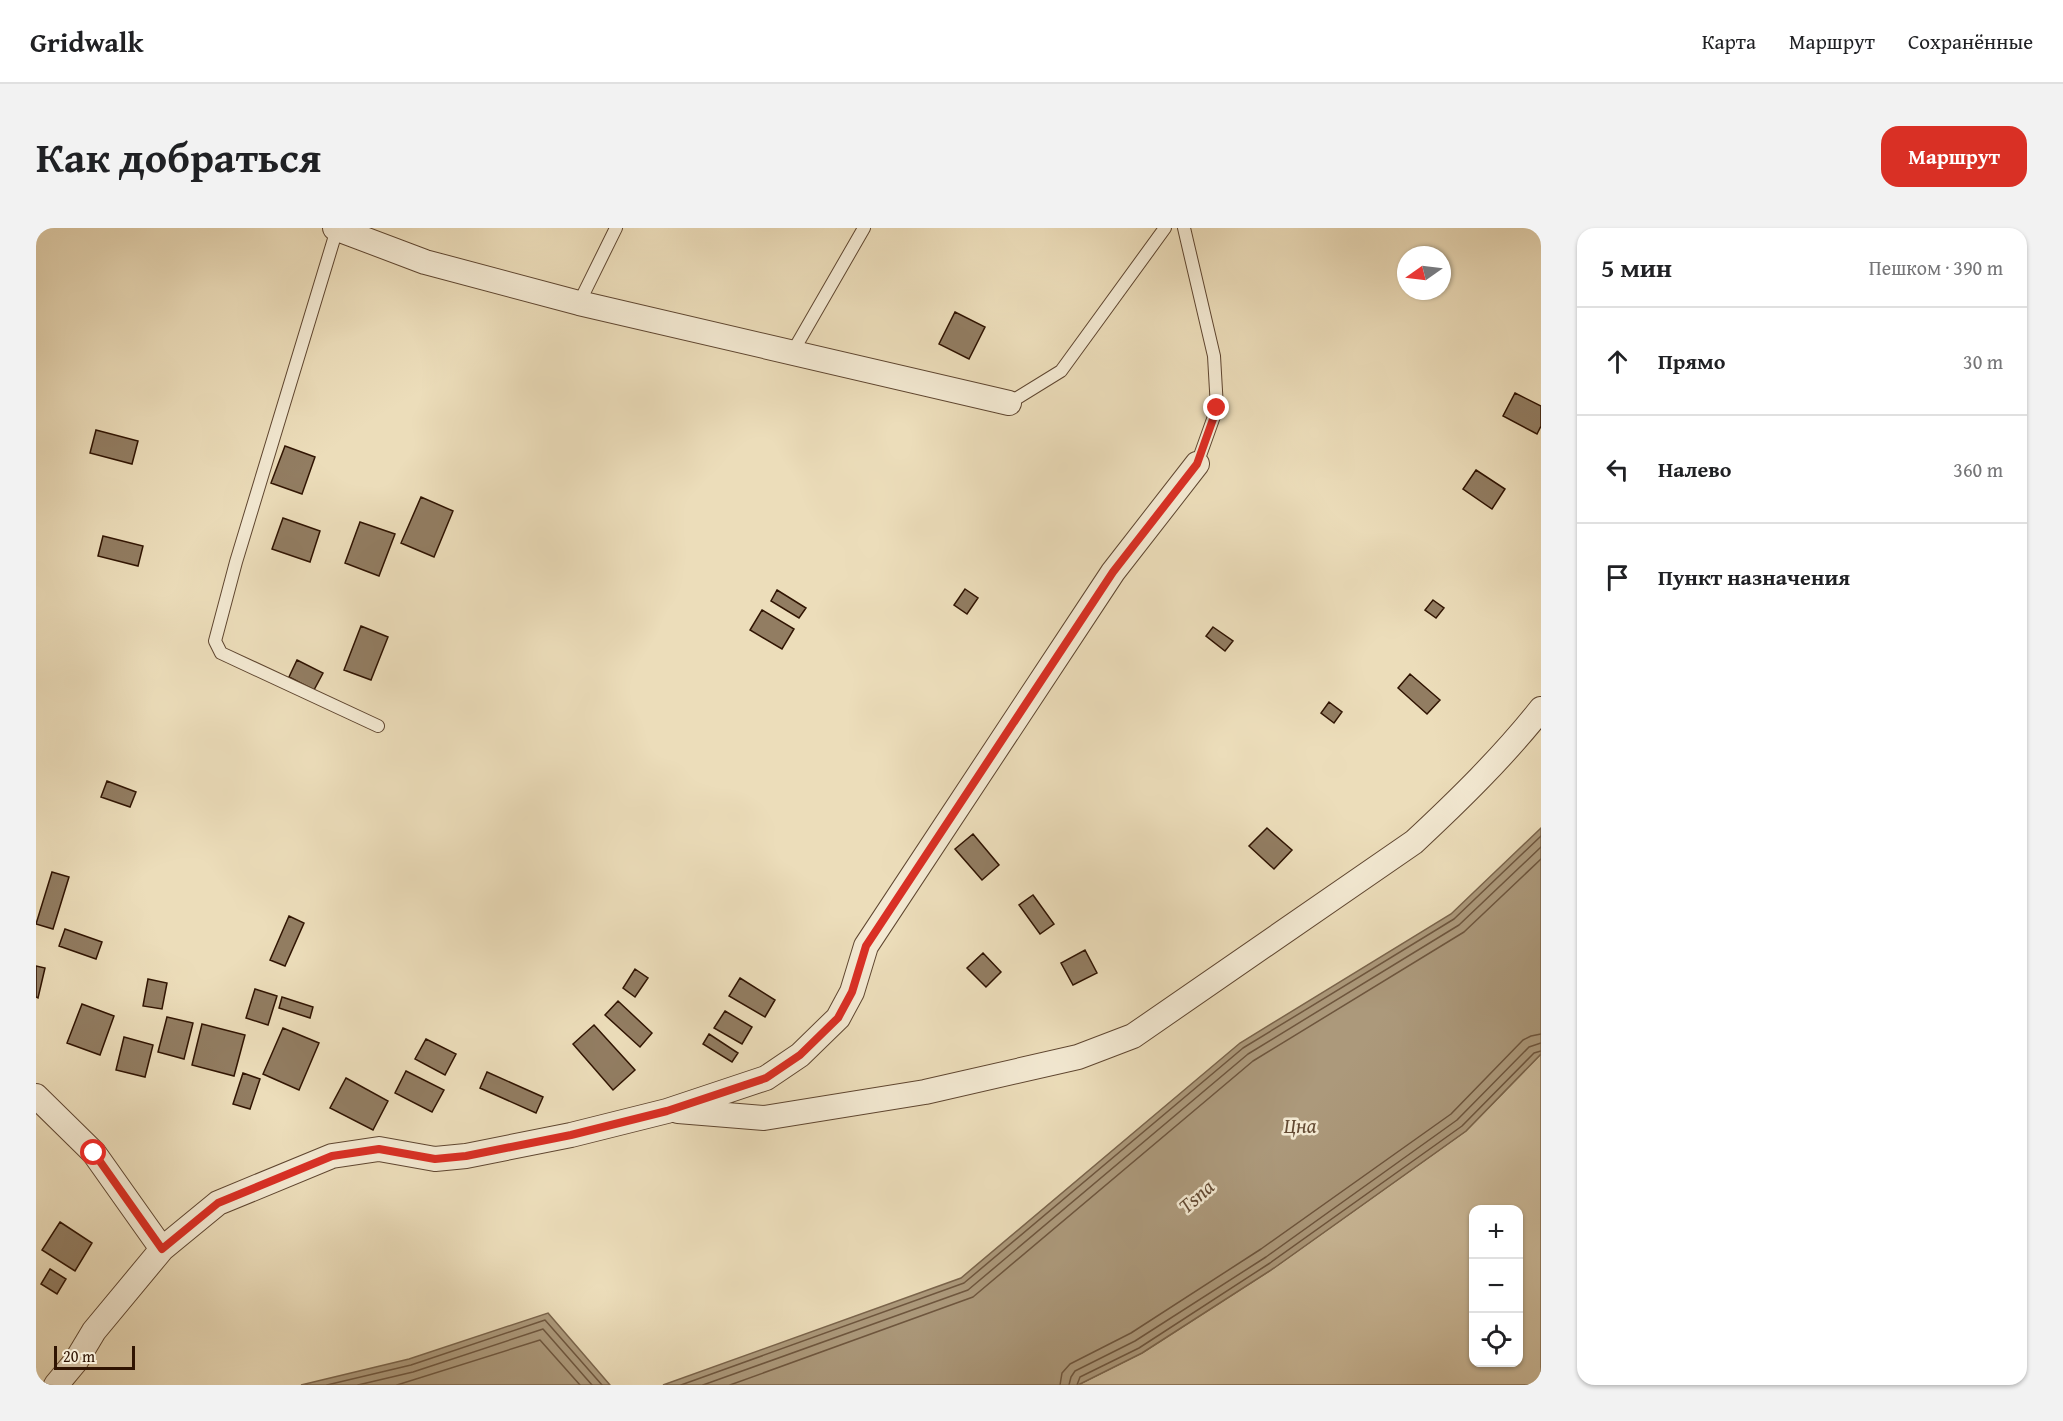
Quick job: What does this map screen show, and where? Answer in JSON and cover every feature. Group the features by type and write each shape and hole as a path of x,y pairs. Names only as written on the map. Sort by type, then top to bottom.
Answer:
{"street":[{"path":"336,228 425,262 579,303 1009,403"},
{"path":"56,1385 76,1361 94,1332 162,1249 218,1203 332,1156 379,1149 435,1159 466,1156 571,1135 667,1111 766,1078 800,1055 838,1018 852,992 866,946 1113,572 1197,464"},
{"path":"667,1111 764,1118 913,1094 1078,1057 1133,1036 1414,842 1449,810 1520,735 1541,709"},
{"path":"36,1096 94,1153 162,1249"}],"lane":[{"path":"336,228 236,562 215,641 222,653 378,726"},
{"path":"579,303 616,228"},
{"path":"792,353 864,228"},
{"path":"1009,403 1061,371 1165,228"},
{"path":"1184,228 1198,280 1215,366 1217,408 1197,464"}],"shaded area":[{"path":"1541,1054 1541,1385 1078,1385 1142,1353 1274,1268 1466,1131"}],"water":[{"name":"Цна","path":"1541,828 1541,1054 1466,1131 1274,1268 1142,1353 1078,1385 663,1385 961,1278 1240,1043 1451,914"},
{"path":"548,1313 610,1385 301,1385 409,1359"}],"building":[{"path":"955,312 985,327 969,359 939,344"},
{"path":"1515,393 1541,406 1541,426 1537,434 1503,416"},
{"path":"96,430 138,441 132,464 90,453"},
{"path":"285,446 315,457 302,494 271,483"},
{"path":"1476,470 1505,489 1492,509 1463,489"},
{"path":"421,497 453,511 434,557 401,543"},
{"path":"283,518 320,531 310,562 272,549"},
{"path":"360,522 395,534 379,576 345,563"},
{"path":"103,536 143,546 138,566 98,556"},
{"path":"965,589 978,598 967,614 954,605"},
{"path":"777,590 806,608 799,618 771,601"},
{"path":"1433,600 1444,608 1436,618 1425,610"},
{"path":"762,610 794,629 782,649 750,630"},
{"path":"361,626 388,637 371,680 344,670"},
{"path":"1213,627 1233,641 1225,651 1206,636"},
{"path":"297,660 323,673 314,690 289,677"},
{"path":"1410,674 1440,700 1427,714 1398,688"},
{"path":"1329,702 1342,712 1334,723 1321,713"},
{"path":"107,781 136,792 130,807 101,797"},
{"path":"1267,828 1292,850 1274,869 1249,846"},
{"path":"973,834 999,865 982,880 955,849"},
{"path":"52,872 69,877 53,929 36,924"},
{"path":"1033,895 1054,924 1040,934 1019,905"},
{"path":"289,916 304,923 285,966 270,960"},
{"path":"65,929 102,942 96,959 59,946"},
{"path":"1085,950 1097,973 1073,985 1061,963"},
{"path":"983,953 1001,972 986,987 967,968"},
{"path":"36,966 45,968 38,998 36,997"},
{"path":"635,969 648,978 635,997 623,988"},
{"path":"740,978 775,1000 765,1017 729,996"},
{"path":"148,979 167,983 162,1009 143,1006"},
{"path":"255,989 277,996 268,1025 246,1018"},
{"path":"282,997 313,1007 310,1018 279,1008"},
{"path":"618,1001 652,1033 640,1047 605,1015"},
{"path":"82,1004 114,1016 100,1055 67,1043"},
{"path":"725,1011 752,1027 742,1044 714,1028"},
{"path":"167,1017 193,1023 184,1059 158,1052"},
{"path":"202,1024 245,1035 234,1076 192,1065"},
{"path":"594,1025 635,1070 613,1090 573,1044"},
{"path":"283,1028 319,1043 299,1090 263,1074"},
{"path":"709,1034 738,1053 732,1062 703,1044"},
{"path":"124,1037 153,1045 145,1077 116,1070"},
{"path":"426,1039 456,1054 445,1075 415,1059"},
{"path":"406,1071 444,1090 432,1112 395,1093"},
{"path":"487,1072 543,1097 536,1113 480,1088"},
{"path":"243,1073 260,1079 250,1109 233,1104"},
{"path":"346,1078 388,1101 373,1130 330,1108"},
{"path":"60,1222 92,1243 75,1271 42,1250"},
{"path":"50,1269 66,1279 57,1294 41,1284"}],"route":[{"path":"94,1153 162,1249 218,1203 332,1156 379,1149 435,1159 466,1156 571,1135 667,1111 766,1078 800,1055 838,1018 852,992 866,946 1113,572 1197,464 1217,408"}],"water label":[{"name":"Tsna","path":"1196,1196"}]}
